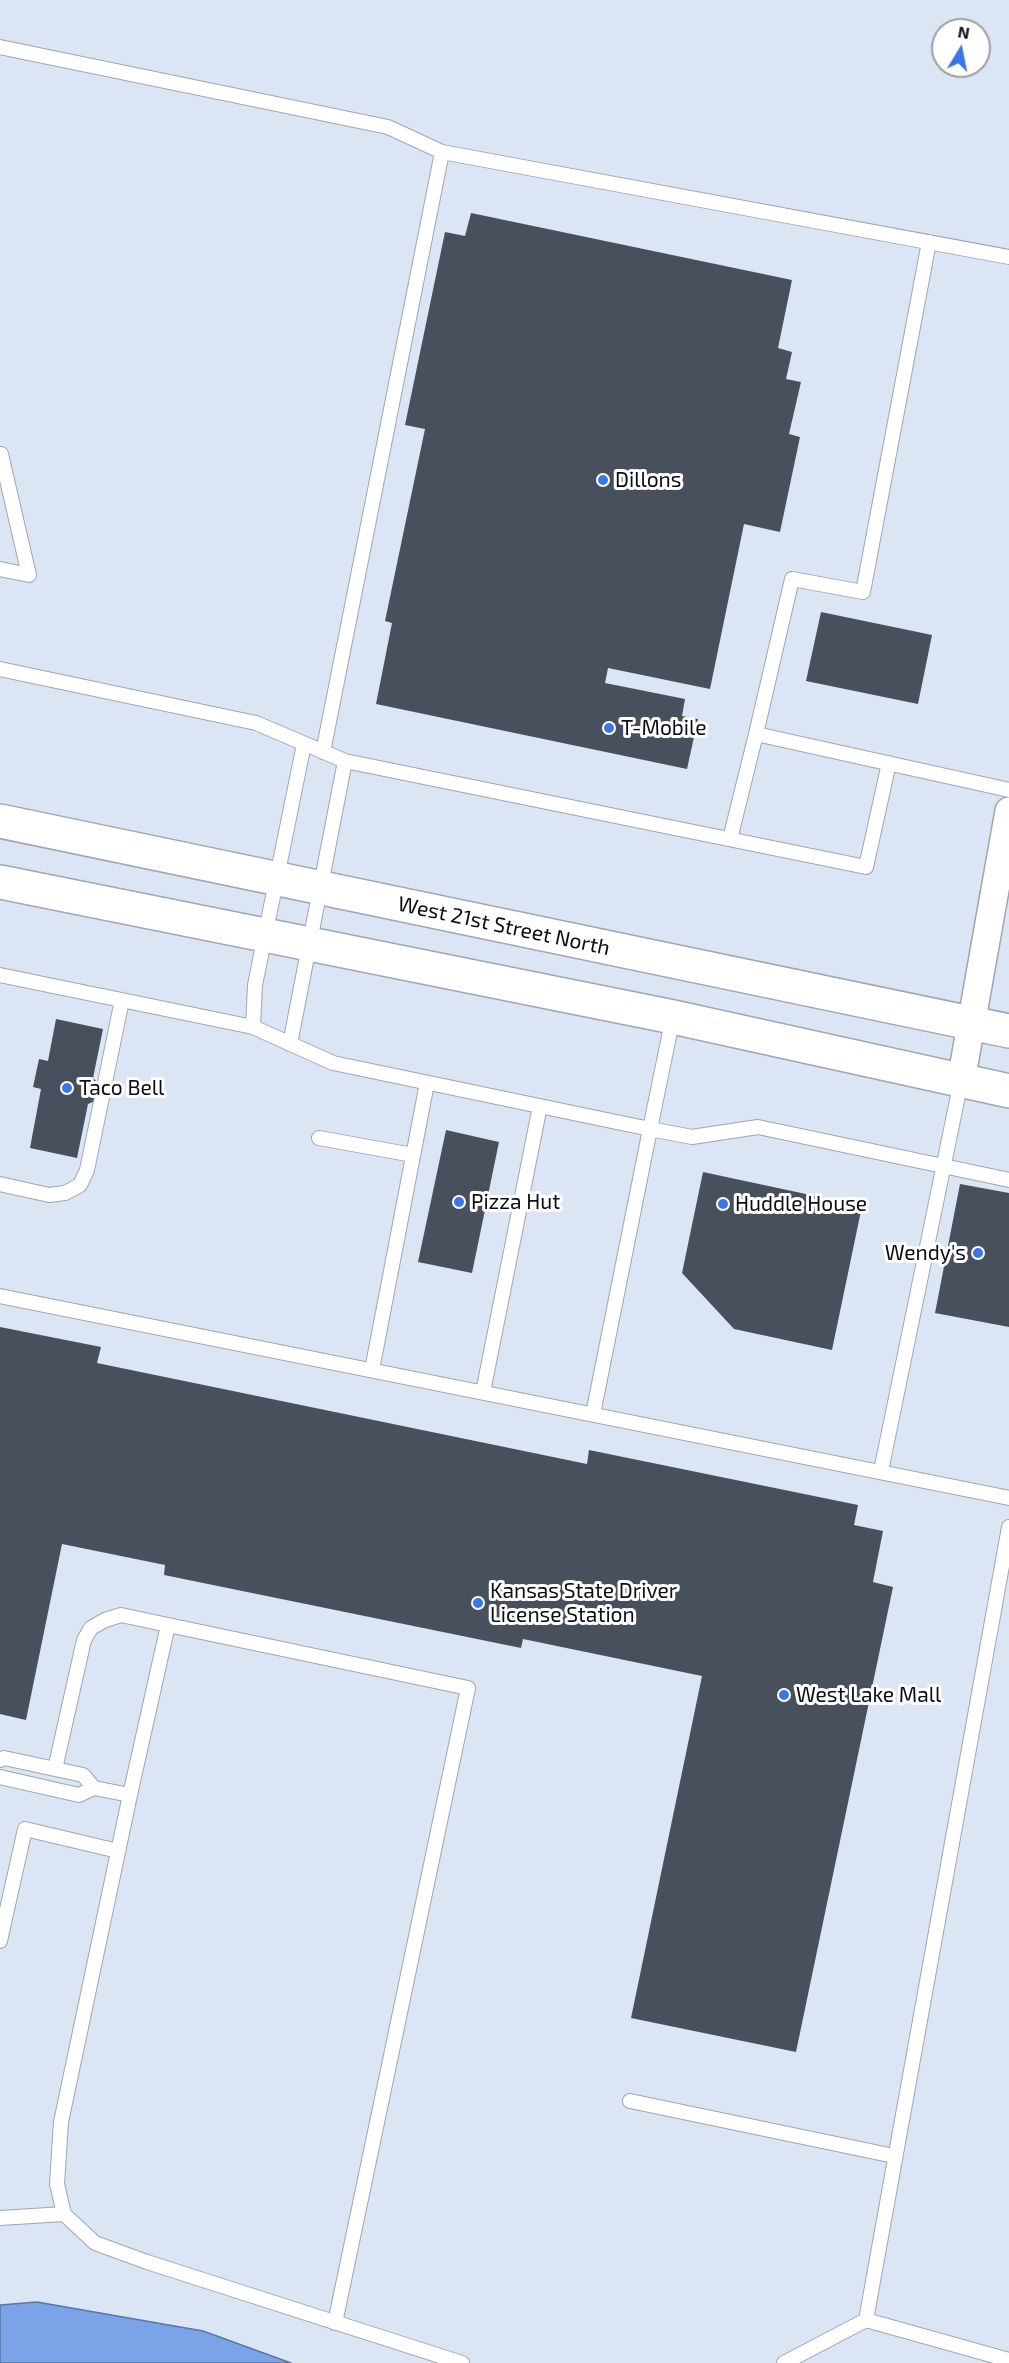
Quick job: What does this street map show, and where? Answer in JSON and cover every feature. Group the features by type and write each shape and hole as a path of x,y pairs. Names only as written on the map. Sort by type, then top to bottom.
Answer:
{"main road":[{"name":"West 21st Street North","path":"0,821 1009,1031"},
{"path":"0,882 673,1017 1009,1091"}],"street":[{"path":"962,1081 1009,811"}],"lane":[{"path":"0,47 388,127 442,152 1009,257"},
{"path":"322,752 442,152"},
{"path":"730,839 792,579 863,592 929,242"},
{"path":"0,569 29,575 1,454"},
{"path":"0,669 256,723 345,761 866,867 889,763"},
{"path":"756,734 1009,790"},
{"path":"253,1027 255,985 304,744"},
{"path":"290,1044 345,761"},
{"path":"0,975 253,1027 333,1064 650,1129 692,1137 758,1127 1009,1180"},
{"path":"0,1184 49,1195 65,1193 80,1185 87,1170 122,1000"},
{"path":"593,1414 673,1017"},
{"path":"881,1471 962,1081"},
{"path":"372,1370 427,1083"},
{"path":"483,1392 540,1106"},
{"path":"319,1138 413,1155"},
{"path":"0,1296 1009,1498"},
{"path":"866,2320 1009,1527"},
{"path":"55,1769 84,1640 91,1628 121,1615 468,1688 335,2323"},
{"path":"168,1625 61,2122 57,2184 64,2214 95,2243 462,2363"},
{"path":"0,1760 4,1758 83,1775 94,1788"},
{"path":"0,1777 79,1795 94,1788 130,1795"},
{"path":"0,1941 25,1829 118,1851"},
{"path":"630,2101 894,2156"},
{"path":"0,2218 64,2214"},
{"path":"784,2363 866,2320 1009,2360"}],"water":[{"path":"37,2302 203,2331 291,2363 0,2363 0,2305"}],"building":[{"name":"Dillons","path":"471,213 792,280 778,348 792,352 786,379 801,382 789,434 800,437 780,532 744,524 710,689 608,668 605,683 685,699 682,716 698,719 687,769 376,704 392,623 385,621 425,429 405,425 445,232 465,236"},
{"path":"821,612 932,635 918,704 806,681"},
{"name":"Taco Bell","path":"56,1019 103,1029 93,1078 98,1083 95,1101 88,1104 77,1158 30,1148 41,1089 33,1087 39,1059 48,1061"},
{"name":"Pizza Hut","path":"446,1130 499,1142 472,1273 418,1262"},
{"path":"703,1172 862,1206 832,1350 734,1329 682,1273"},
{"name":"Wendy's","path":"960,1184 1009,1193 1009,1327 935,1313"},
{"name":"West Lake Mall","path":"0,1327 101,1347 97,1363 587,1464 589,1450 858,1505 854,1525 883,1531 873,1582 893,1587 796,2052 631,2018 702,1676 523,1639 521,1648 164,1575 165,1565 62,1544 26,1720 0,1714"}],"place":[{"name":"Dillons","path":"603,480"},
{"name":"T-Mobile","path":"609,728"},
{"name":"Taco Bell","path":"67,1088"},
{"name":"Pizza Hut","path":"459,1202"},
{"name":"Huddle House","path":"723,1204"},
{"name":"Wendy's","path":"978,1253"},
{"name":"Kansas State Driver License Station","path":"478,1603"},
{"name":"West Lake Mall","path":"784,1695"}]}
